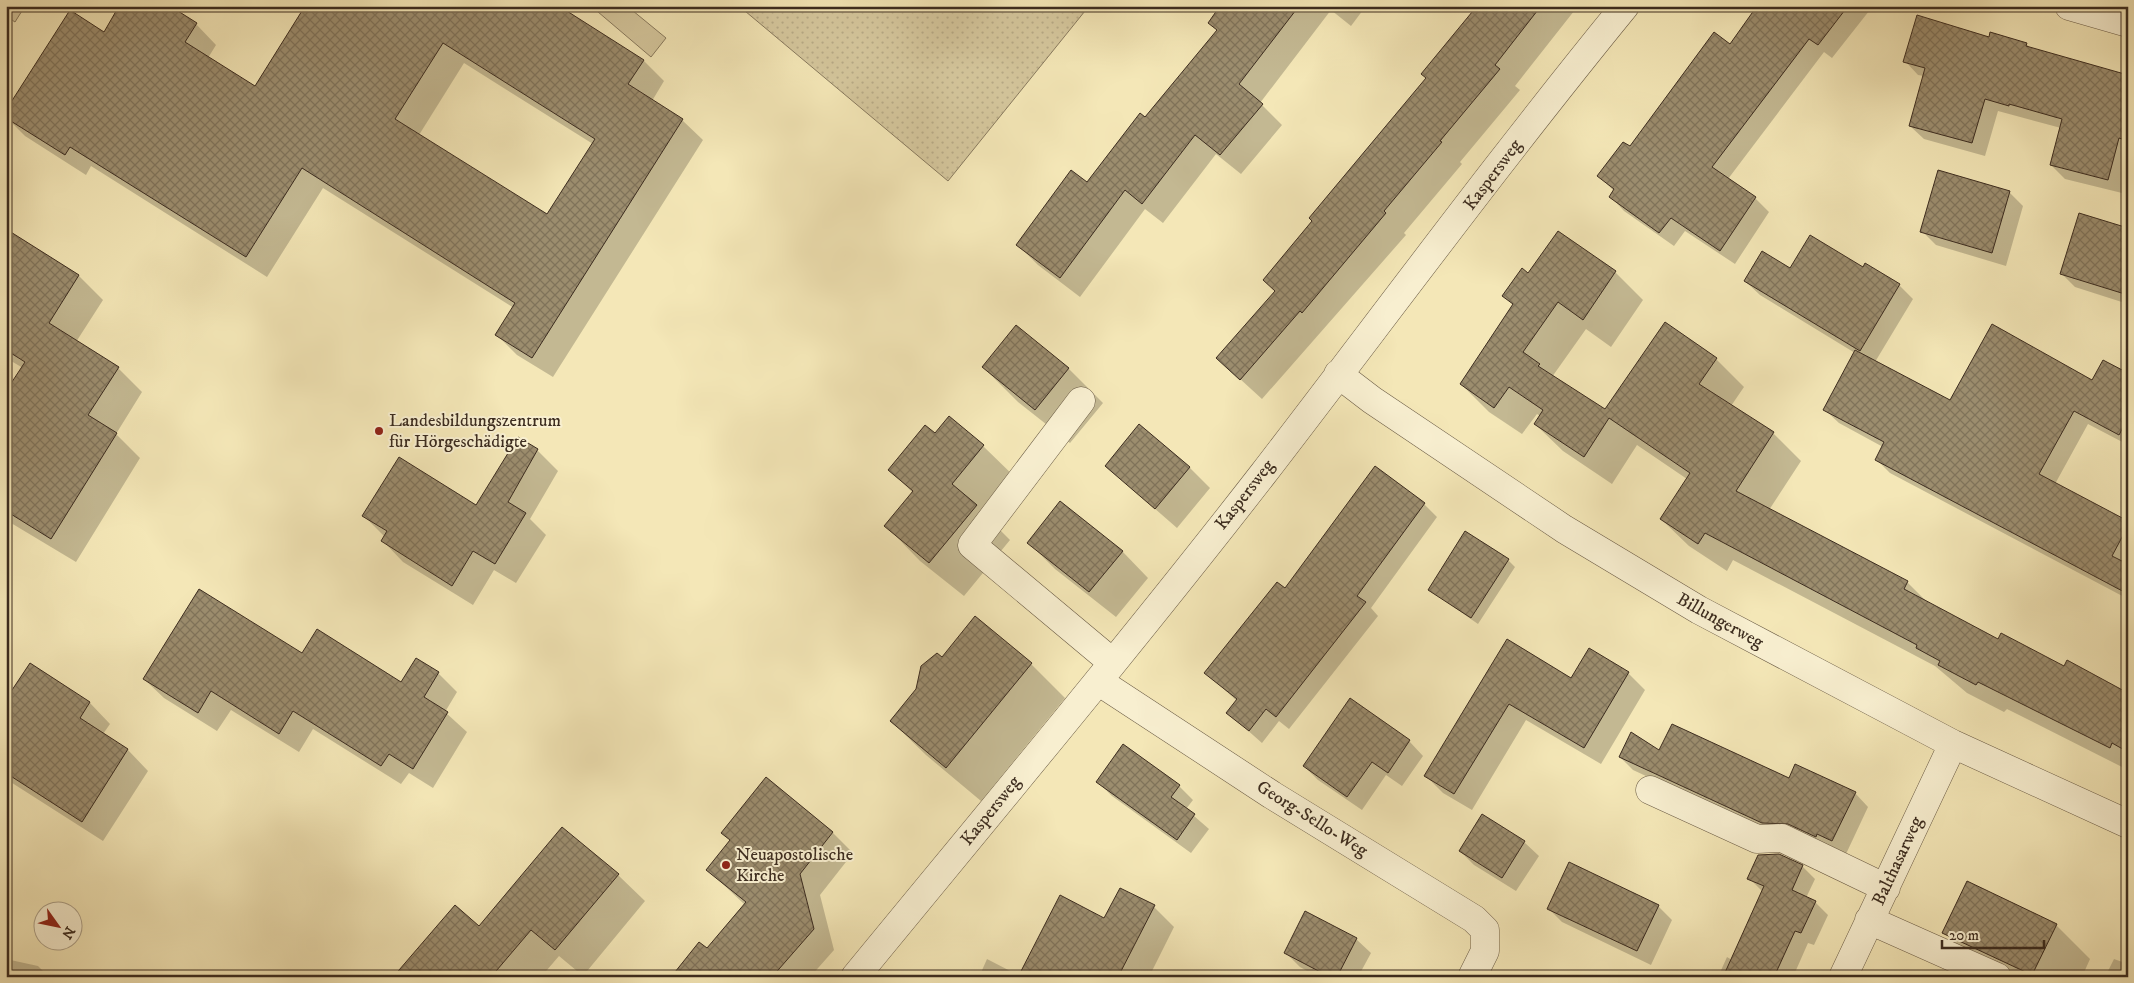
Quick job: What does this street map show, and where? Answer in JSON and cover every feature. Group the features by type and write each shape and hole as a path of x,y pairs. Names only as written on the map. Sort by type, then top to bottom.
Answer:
{"street":[{"name":"Kaspersweg","path":"856,977 1105,671 1262,474 1625,6"},
{"path":"2069,6 2128,23"},
{"name":"Billungerweg","path":"1338,374 1372,400 1581,539 1699,610 1953,744 2128,824"},
{"path":"1081,401 972,545 1105,671"},
{"name":"Georg-Sello-Weg","path":"1105,671 1272,795 1474,919 1486,930 1485,951 1472,977"},
{"name":"Balthasarweg","path":"1843,977 1953,744"},
{"path":"1650,790 1756,839 1782,838 1886,888"},
{"path":"1869,920 1997,977"}],"shaded area":[{"path":"6,6 25,6 15,22 6,16"},
{"path":"591,6 627,6 666,38 651,57"},
{"path":"739,6 1089,6 948,181"}],"building":[{"path":"119,6 170,6 197,23 185,42 255,86 305,6 559,6 644,60 628,84 683,119 532,358 495,335 515,303 302,168 246,257 70,147 65,155 6,118 6,110 70,10 104,32","holes":["443,43 595,139 547,214 395,119"]},
{"path":"1220,6 1299,6 1239,84 1263,104 1220,155 1195,135 1142,204 1125,190 1060,278 1016,245 1071,170 1087,182 1140,113 1145,117 1217,30 1208,23"},
{"path":"1477,6 1541,6 1495,65 1500,69 1384,211 1386,213 1302,313 1300,311 1240,380 1216,358 1275,291 1263,280 1312,221 1309,218 1426,78 1421,74"},
{"path":"1757,6 1848,6 1818,45 1809,39 1712,167 1756,197 1720,251 1671,218 1659,233 1609,197 1614,189 1597,176 1623,142 1630,146 1714,32 1730,44"},
{"path":"1917,15 1989,37 1990,32 2027,43 2026,46 2128,75 2128,141 2119,138 2108,180 2050,165 2062,119 2009,104 2009,106 1985,99 1972,143 1909,126 1925,68 1903,62"},
{"path":"1938,170 2010,191 1992,253 1920,232"},
{"path":"2079,213 2128,228 2128,295 2060,274"},
{"path":"6,229 79,275 49,323 119,367 88,415 117,433 51,539 6,511 6,391 25,362 6,350"},
{"path":"1558,231 1616,271 1583,320 1558,302 1523,352 1540,364 1538,366 1605,409 1665,322 1717,358 1699,384 1774,432 1736,491 1908,581 1904,589 1998,639 2001,633 2064,666 2067,660 2128,693 2128,752 2112,743 2110,748 1978,682 1976,685 1938,665 1940,661 1916,648 1917,645 1705,533 1698,544 1660,519 1690,473 1609,418 1584,457 1534,424 1543,410 1509,387 1494,408 1460,384 1513,304 1502,296 1522,268 1528,273"},
{"path":"1810,235 1863,267 1865,263 1900,284 1860,351 1744,281 1762,251 1790,268"},
{"path":"1992,324 2092,380 2103,360 2128,373 2128,418 2119,435 2074,411 2039,474 2128,521 2128,526 2112,556 2128,564 2128,594 1875,460 1884,442 1823,410 1855,350 1950,400"},
{"path":"1016,325 1069,368 1035,410 982,367"},
{"path":"949,416 984,445 952,484 977,505 929,563 884,526 913,491 888,470 925,425 935,433"},
{"path":"1139,424 1190,467 1155,509 1105,466"},
{"path":"518,437 538,449 508,502 526,513 495,564 473,551 452,586 381,541 387,531 362,516 399,457 476,505"},
{"path":"1375,466 1425,503 1357,596 1366,602 1276,717 1266,709 1249,731 1226,713 1237,699 1204,673 1277,582 1285,588"},
{"path":"1060,501 1123,551 1089,592 1027,543"},
{"path":"1465,531 1509,559 1471,618 1428,590"},
{"path":"199,589 302,653 317,629 401,682 416,658 439,672 424,697 448,712 413,769 389,754 381,766 293,711 279,734 211,691 198,713 143,679"},
{"path":"975,616 1032,663 946,768 890,721 916,689 921,666 937,653 942,657"},
{"path":"1507,639 1571,678 1589,648 1629,672 1584,748 1509,704 1454,794 1424,776"},
{"path":"30,663 90,702 80,718 128,749 82,822 6,773 6,699"},
{"path":"1350,698 1410,740 1388,773 1372,762 1347,797 1303,766"},
{"path":"1672,724 1789,778 1795,764 1856,792 1832,841 1817,834 1816,837 1788,824 1762,823 1619,757 1631,732 1659,750"},
{"path":"1123,744 1180,785 1171,797 1195,814 1177,840 1096,782"},
{"name":"Neuapostolische Kirche","path":"766,777 833,832 800,874 814,929 772,977 671,977 699,942 707,948 746,902 706,870 730,840 721,833"},
{"path":"1482,814 1525,841 1502,878 1459,851"},
{"path":"562,827 619,874 555,950 531,930 491,977 393,977 455,905 479,926"},
{"path":"1779,854 1803,865 1792,890 1816,901 1801,933 1795,931 1774,977 1723,977 1764,886 1747,879 1758,855"},
{"path":"1569,862 1659,905 1637,951 1547,909"},
{"path":"1967,881 2057,924 2032,975 1942,933"},
{"path":"1120,888 1155,905 1118,977 1018,977 1060,895 1104,918"},
{"path":"1305,911 1357,938 1337,977 1330,977 1284,953"}],"place":[{"name":"Landesbildungszentrum für Hörgeschädigte","path":"379,431"},
{"name":"Neuapostolische Kirche","path":"726,865"}]}
